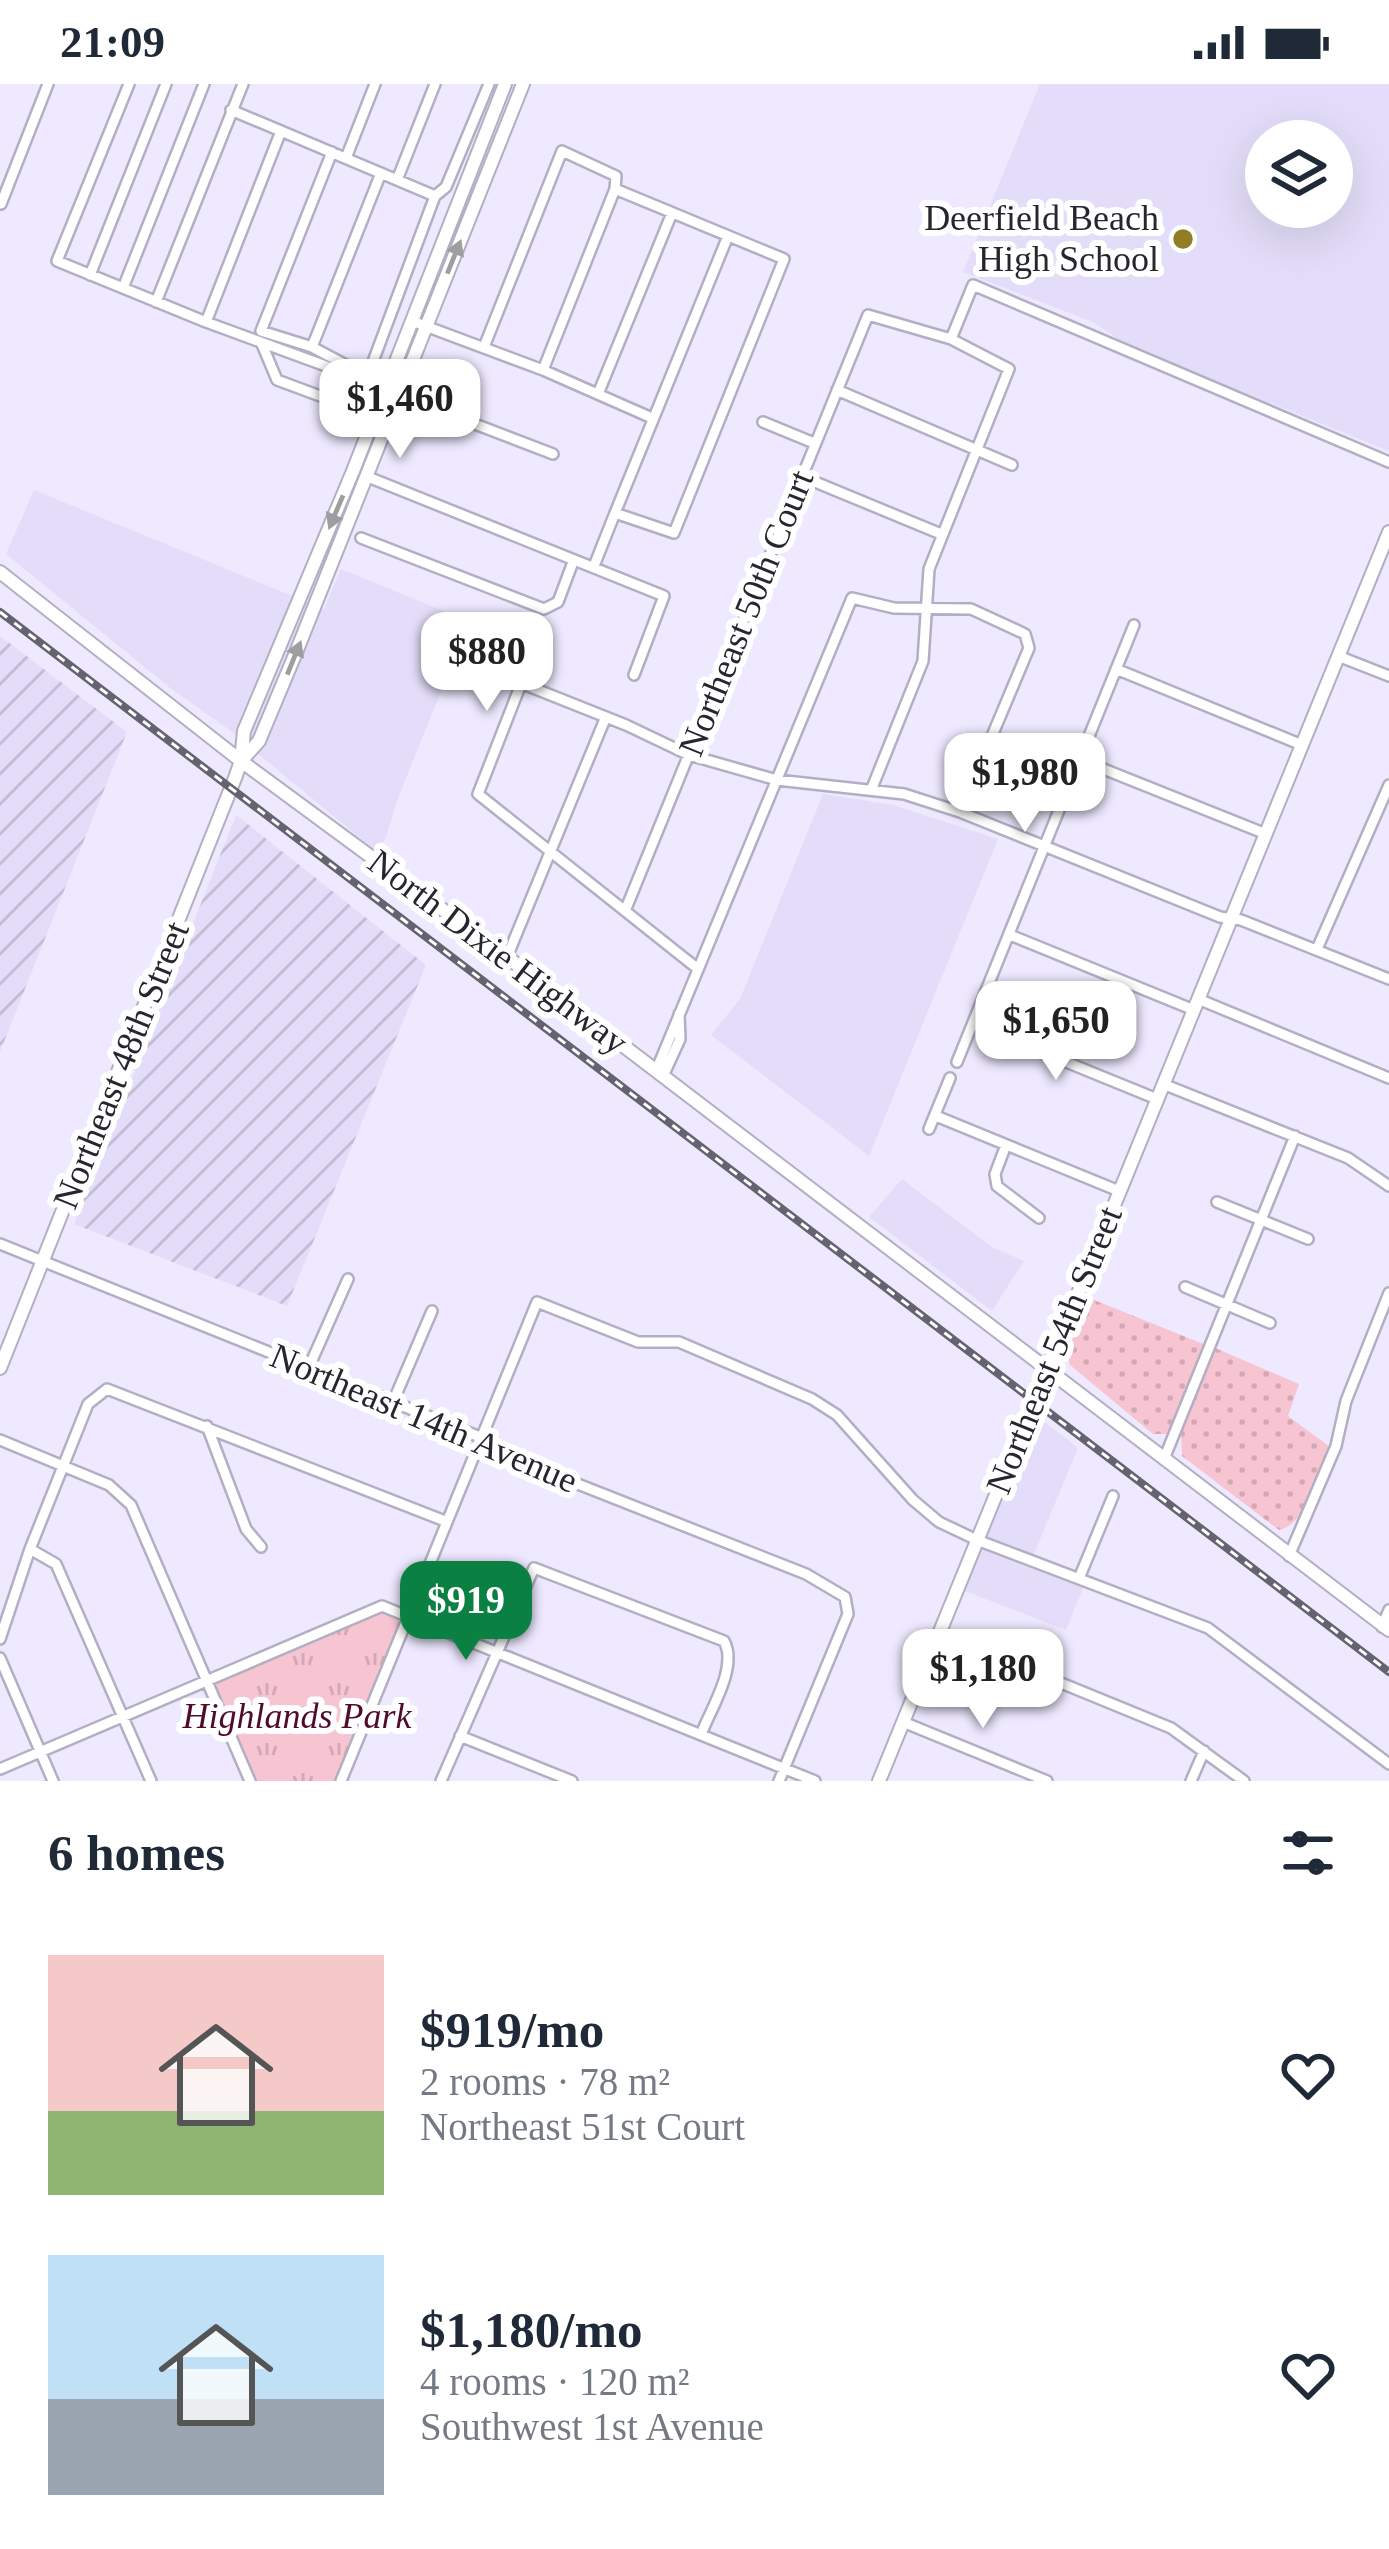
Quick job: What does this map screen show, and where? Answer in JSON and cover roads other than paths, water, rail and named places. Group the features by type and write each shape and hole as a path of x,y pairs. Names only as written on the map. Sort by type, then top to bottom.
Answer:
{"main road":[{"name":"Northeast 48th Street","path":"0,1368 5,1341 43,1261 241,761 244,731 505,84"},
{"name":"Northeast 48th Street","path":"241,761 260,741 523,84"},
{"path":"359,497 385,418 380,403"},
{"name":"Northeast 54th Street","path":"879,1781 1339,656 1382,568 1389,532"},
{"name":"North Dixie Highway","path":"0,572 241,761 508,957 1386,1631"}],"street":[{"path":"1,204 48,84"},
{"path":"129,84 57,260 206,322 312,347 361,373 370,367 435,196 446,187 488,84"},
{"path":"90,274 166,84"},
{"path":"123,288 204,84"},
{"path":"156,302 243,84"},
{"path":"346,158 375,84"},
{"path":"398,180 435,84"},
{"path":"231,110 435,196"},
{"path":"206,322 281,131"},
{"path":"484,347 562,151 608,170 616,176 615,189 543,370"},
{"path":"332,152 261,336 277,380 320,396 355,394 380,403"},
{"path":"0,163 15,169"},
{"path":"312,347 381,173"},
{"path":"615,189 784,259 674,533 615,513"},
{"path":"598,394 672,213"},
{"path":"594,566 728,236"},
{"path":"872,788 923,661 929,569 1009,369 951,338 973,285 1389,462"},
{"name":"Northeast 50th Court","path":"625,911 868,315 951,338"},
{"path":"412,321 543,370 652,418"},
{"path":"261,336 334,369 355,394"},
{"path":"837,390 1012,465"},
{"path":"399,395 554,454"},
{"path":"763,422 814,443"},
{"path":"368,477 664,596 634,675"},
{"path":"802,477 941,534"},
{"path":"361,538 544,609 558,602 573,562"},
{"path":"659,1074 680,1039 679,1014 852,598 894,608 970,609 1025,634 1029,648 959,812"},
{"path":"956,1062 1134,626"},
{"path":"535,648 478,794 698,969"},
{"path":"1339,656 1389,676"},
{"path":"1116,669 1302,746"},
{"path":"523,684 689,755 777,780 872,788 959,812 1389,979"},
{"path":"508,957 605,719"},
{"path":"1081,760 1266,834"},
{"path":"1317,950 1389,784"},
{"path":"1010,935 1389,1078"},
{"path":"973,1024 1156,1099"},
{"path":"929,1130 950,1078"},
{"path":"1163,1084 1348,1158 1389,1186"},
{"path":"936,1116 1119,1191"},
{"path":"1163,1460 1295,1136"},
{"path":"1006,1145 995,1174 997,1186 1040,1218"},
{"path":"1217,1202 1309,1240"},
{"name":"Northeast 14th Avenue","path":"0,1244 480,1437 489,1449 806,1574 845,1597 848,1614 784,1766"},
{"path":"309,1367 348,1279"},
{"path":"1185,1287 1270,1323"},
{"path":"1289,1556 1336,1446 1346,1401 1389,1293"},
{"path":"341,1781 537,1302 638,1342 679,1342 812,1399 848,1426 926,1512 977,1540 1208,1628 1389,1763"},
{"path":"393,1402 432,1311"},
{"path":"0,1639 88,1404 107,1389 445,1520"},
{"path":"207,1426 246,1529 260,1547"},
{"path":"0,1440 110,1485 131,1505 250,1781"},
{"path":"1080,1576 1113,1496"},
{"path":"30,1549 56,1564 151,1781"},
{"path":"441,1781 534,1568 724,1641 730,1651 728,1666 702,1732"},
{"path":"0,1769 382,1606 815,1781"},
{"path":"1386,1631 1389,1610"},
{"path":"939,1633 1171,1728 1244,1781"},
{"path":"0,1658 53,1781"},
{"path":"902,1722 1047,1781"},
{"path":"460,1736 572,1781"},
{"path":"1191,1781 1204,1751"},
{"path":"779,1781 784,1766"}],"railway":[{"path":"0,612 1389,1672"}],"place":[{"name":"Deerfield Beach High School","path":"1183,239"}],"park label":[{"name":"Highlands Park","path":"297,1716"}]}
